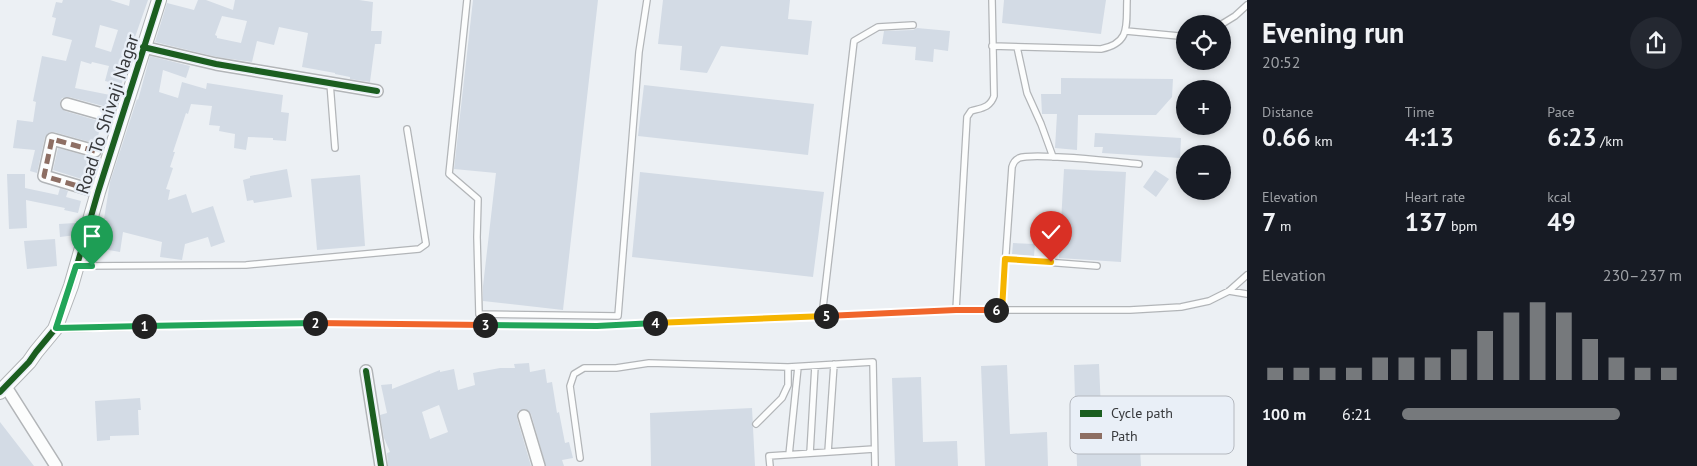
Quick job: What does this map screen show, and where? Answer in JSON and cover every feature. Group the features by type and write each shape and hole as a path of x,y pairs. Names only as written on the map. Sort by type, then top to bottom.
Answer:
{"street":[{"name":"Road To Shivaji Nagar","path":"3,390 29,362 56,328 120,119 159,0"},
{"path":"144,47 216,64 377,91"},
{"path":"67,104 120,119"},
{"path":"95,151 52,139 44,176 98,192"},
{"path":"366,371 381,466"},
{"path":"3,390 56,466"},
{"path":"524,416 539,466"}],"lane":[{"path":"467,0 449,174 478,199 479,314 618,316 639,52 647,0"},
{"path":"956,310 967,117 971,111 986,107 993,100 992,0"},
{"path":"992,46 1101,49 1110,47 1121,40 1126,31 1127,0"},
{"path":"1231,18 1247,5"},
{"path":"822,316 854,41 878,27 913,25"},
{"path":"1126,31 1176,36"},
{"path":"1017,46 1026,93 1041,124 1052,157"},
{"path":"330,83 335,148"},
{"path":"76,266 246,265 420,249 426,244 407,129"},
{"path":"1002,310 1012,167 1014,162 1026,157 1052,157 1140,164"},
{"path":"1005,259 1097,266"},
{"path":"56,328 290,323 597,326 956,310 1130,310 1181,307 1209,301 1228,291 1247,275"},
{"path":"1228,291 1247,294"},
{"path":"580,458 570,386 574,374 584,368 616,368 649,363 798,367 873,362 874,466"},
{"path":"828,452 834,364"},
{"path":"810,453 815,366"},
{"path":"756,424 782,398 788,385 788,367"},
{"path":"789,455 798,367"},
{"path":"770,466 769,456 874,450"}],"building":[{"path":"63,0 110,0 129,6 130,0 148,0 128,57 131,57 121,85 105,81 109,66 81,61 75,88 110,95 107,107 69,97 62,98 60,102 60,106 65,111 102,122 98,136 105,137 102,149 97,144 50,132 45,137 37,173 30,171 35,150 13,148 17,120 33,122 36,102 33,101 42,56 66,61 72,40 52,35 56,18 52,17 56,2 62,3","holes":["100,25 118,30 111,52 95,47"]},
{"path":"198,0 206,0 233,10 235,0 359,0 373,2 371,31 382,31 381,44 375,44 370,82 302,67 308,33 279,27 274,45 257,41 252,62 217,57 155,42 167,3 194,10","holes":["222,16 247,21 241,43 217,38 215,35"]},
{"path":"473,0 598,0 563,310 483,301 483,286 496,173 454,169"},
{"path":"663,0 790,0 788,19 812,21 808,55 721,46 707,73 680,70 682,46 658,44"},
{"path":"1004,0 1106,0 1101,34 1002,23"},
{"path":"917,28 950,31 948,51 934,49 933,62 915,60 916,47 882,44 884,31 913,30"},
{"path":"150,56 190,66 186,78 163,70 159,92 178,98 182,82 206,89 207,83 283,95 281,112 289,113 286,141 273,140 273,138 248,137 246,150 234,148 235,134 219,131 220,126 209,125 212,106 191,104 188,114 186,113 173,152 175,152 170,167 173,168 166,189 170,190 168,200 186,194 192,213 213,206 225,242 211,247 208,237 185,244 182,260 160,257 162,242 123,232 120,252 97,248 101,220 108,220 104,219 110,182 138,100"},
{"path":"1061,78 1173,79 1172,97 1156,115 1078,115 1077,150 1055,148 1057,114 1042,114 1041,94 1061,94"},
{"path":"644,85 814,104 808,155 638,136"},
{"path":"1095,133 1181,138 1181,145 1176,145 1176,158 1102,153 1103,147 1094,147"},
{"path":"58,148 90,157 87,169 92,170 88,181 53,170"},
{"path":"287,169 292,197 254,203 253,200 247,201 243,180 250,178 250,176"},
{"path":"1064,169 1126,172 1121,262 1059,258"},
{"path":"1155,170 1169,179 1156,197 1143,187"},
{"path":"640,172 824,192 813,277 632,257"},
{"path":"7,174 25,174 25,188 58,195 60,188 68,191 66,197 81,201 78,213 64,210 65,208 26,200 27,228 9,229"},
{"path":"360,175 365,246 317,250 311,179"},
{"path":"75,223 76,235 60,237 59,224"},
{"path":"55,239 57,266 27,269 24,241"},
{"path":"1013,243 1035,244 1034,256 1012,254"},
{"path":"529,363 530,372 545,369 547,383 552,382 557,413 559,412 565,443 569,442 573,458 562,460 564,466 546,466 531,414 525,409 518,411 517,418 531,466 388,466 387,453 390,452 384,438 380,415 387,413 381,385 392,384 392,389 440,370 440,372 454,369 458,390 475,385 473,373 500,368 515,368 514,364","holes":["439,405 448,432 430,439 422,412"]},
{"path":"1099,364 1100,396 1075,396 1074,365"},
{"path":"1007,365 1010,434 1047,432 1048,466 985,466 981,366"},
{"path":"921,377 923,442 957,441 958,466 895,466 892,378"},
{"path":"140,398 141,410 138,410 139,435 110,436 110,440 97,441 95,401"},
{"path":"752,408 755,466 651,466 650,413"},
{"path":"0,422 34,466 0,466"},
{"path":"1077,454 1140,454 1141,466 1077,466"}],"marked path":[{"path":"95,151 52,139 44,176 98,192"}],"cycle path":[{"path":"0,392 29,362 55,329 71,286 98,192 159,0"},
{"path":"143,47 216,64 377,91"},
{"path":"366,371 381,466"}],"route":[{"path":"92,266 76,266 56,328 290,323 597,326 956,310 1002,310 1005,259 1051,262"}]}
